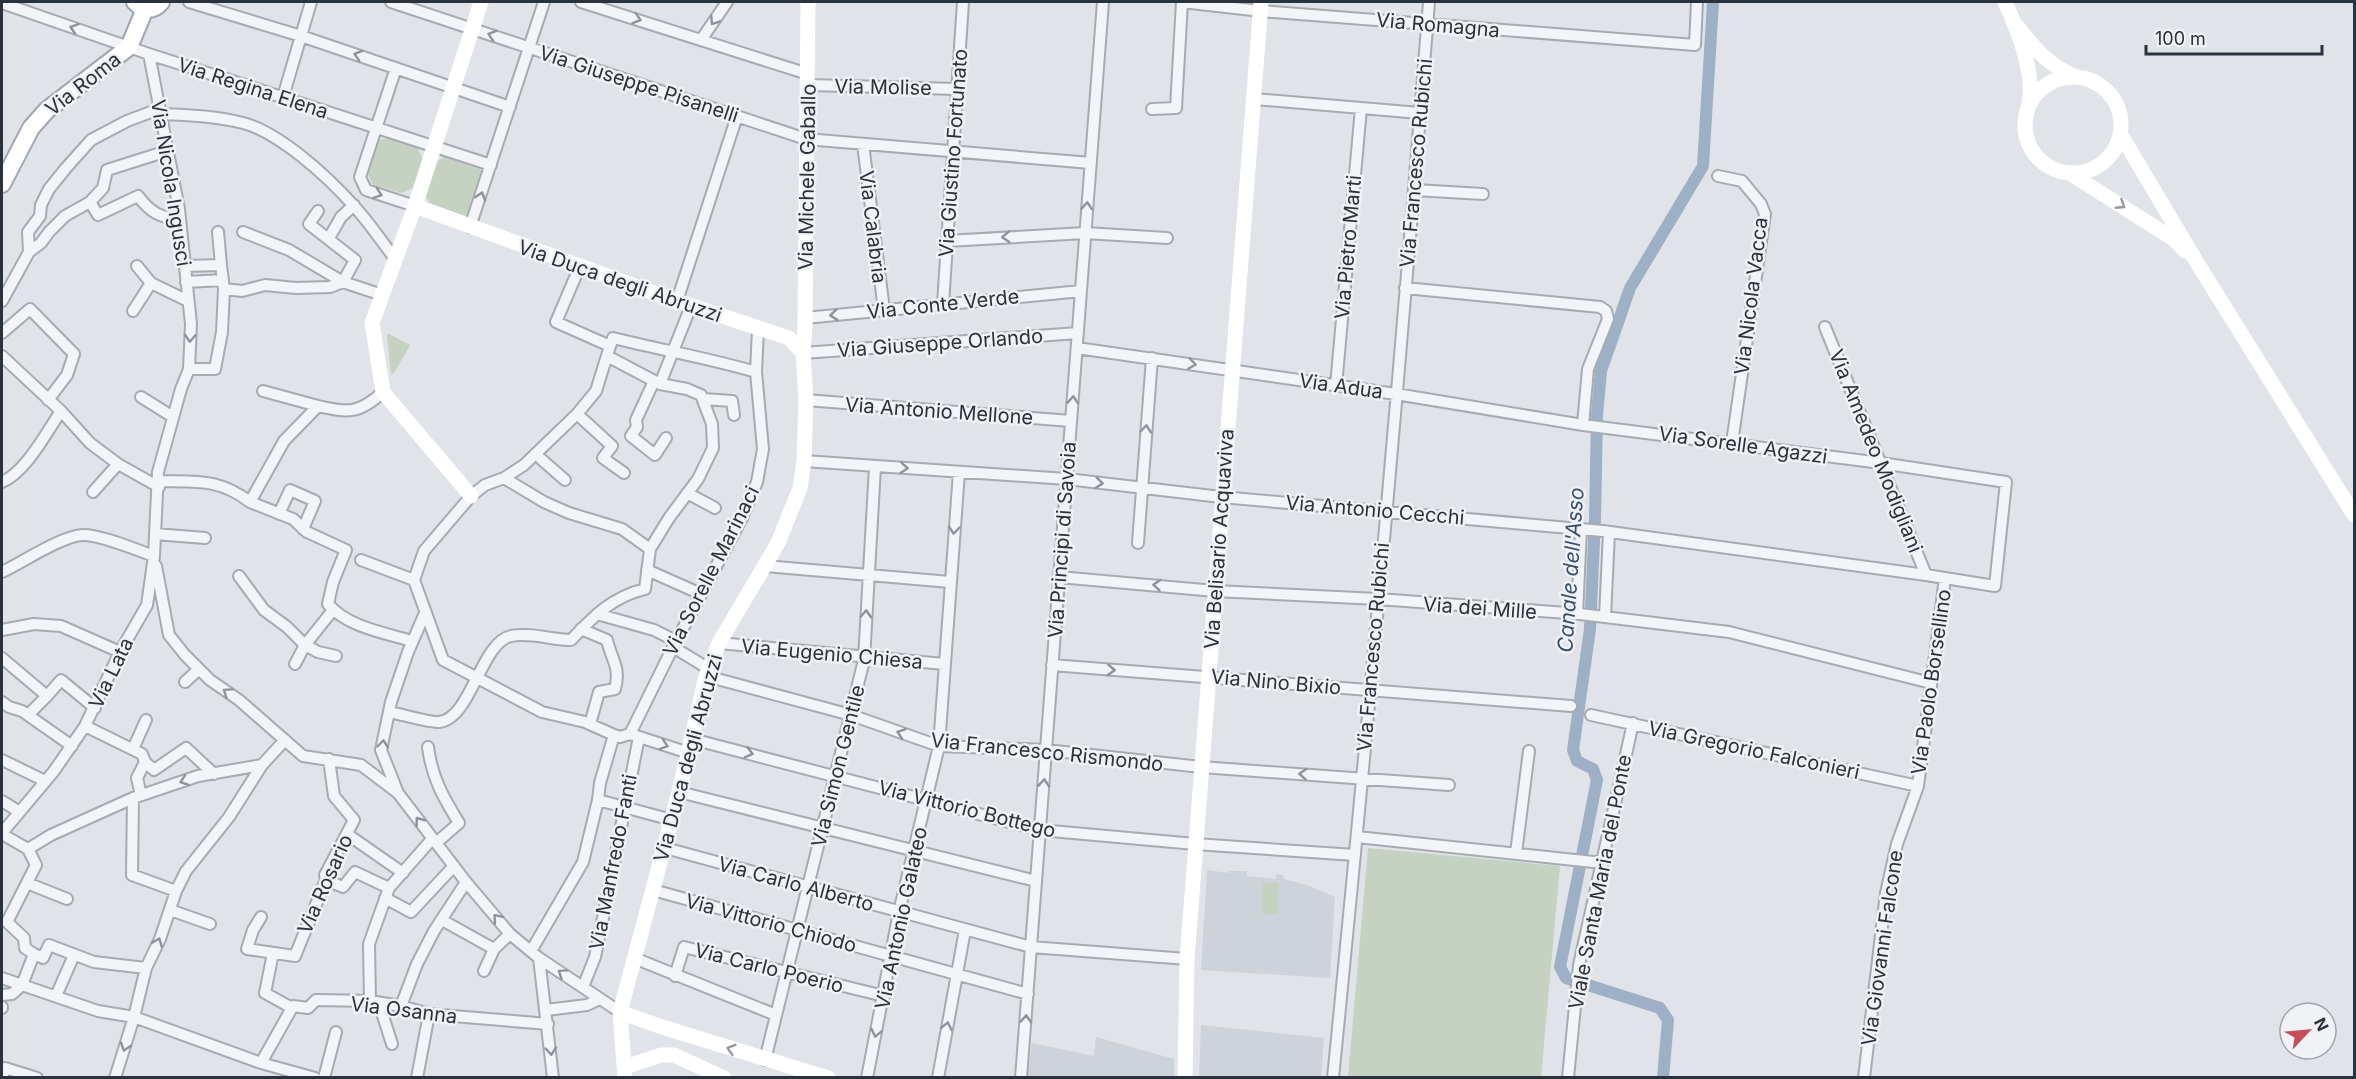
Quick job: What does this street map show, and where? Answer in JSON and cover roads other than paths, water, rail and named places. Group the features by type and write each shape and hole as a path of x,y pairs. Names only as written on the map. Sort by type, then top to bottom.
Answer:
{"main road":[{"path":"129,47 140,5 154,8 161,2"},
{"name":"Via Roma","path":"2,184 7,160 30,128 47,110 129,47"}],"street":[{"path":"189,2 301,36 510,107"},
{"path":"228,14 232,2"},
{"path":"283,97 311,2"},
{"name":"Via Giuseppe Pisanelli","path":"392,2 806,139 1090,163"},
{"path":"471,496 383,392 372,323 415,206 481,2"},
{"path":"470,228 544,2"},
{"name":"Via Molise","path":"581,2 701,40 808,80 957,89"},
{"path":"701,40 727,2"},
{"name":"Via Michele Gaballo","path":"803,353 808,2"},
{"name":"Via Giustino Fortunato","path":"943,304 963,2"},
{"name":"Via Principi di Savoia","path":"1021,1077 1103,2"},
{"path":"1152,109 1176,108 1182,2"},
{"name":"Via Romagna","path":"1182,2 1261,6 1428,24 1695,45 1697,2"},
{"name":"Via Francesco Rubichi","path":"1333,1077 1356,855 1430,2"},
{"path":"2005,2 2013,20 2032,90 2025,117 2025,132 2029,145 2036,157 2058,172 2072,174 2097,167 2108,159 2121,135 2121,119 2117,104 2107,91 2094,81 2056,68 2038,53 2013,20"},
{"name":"Via Regina Elena","path":"2,3 149,54 491,165"},
{"name":"Via Belisario Acquaviva","path":"1185,1077 1187,959 1195,844 1261,6"},
{"name":"Via Nicola Ingusci","path":"149,54 180,219 191,324 189,369 158,472 159,484"},
{"path":"396,68 360,177 366,190 415,206"},
{"path":"2029,104 2037,92 2048,83 2076,76"},
{"path":"1254,99 1420,113"},
{"name":"Via Pietro Marti","path":"1335,386 1361,108"},
{"path":"29,252 28,232 40,216 41,205 49,189 72,161 91,141 127,121 160,111 245,123 270,133 306,161 354,205 396,260"},
{"path":"666,438 655,455 631,436 637,427 636,420 673,352 684,303 737,116"},
{"path":"2121,135 2196,261 2355,515"},
{"name":"Via Calabria","path":"863,144 884,310"},
{"path":"2,301 29,252 41,243 65,216 90,202 103,188 107,170 167,151"},
{"path":"2072,174 2175,240 2196,261"},
{"name":"Via Nicola Vacca","path":"1718,176 1742,181 1761,204 1765,214 1732,443"},
{"path":"1415,190 1483,194"},
{"path":"90,202 98,215 138,196 146,207 157,215 166,219 180,219"},
{"path":"329,238 341,218 354,205"},
{"name":"Via Duca degli Abruzzi","path":"415,206 470,228 789,338 803,353 806,400 804,461 800,488 791,514 765,566 719,643 708,673 665,848 620,1012 625,1072"},
{"path":"186,282 224,284 242,291 265,285 282,288 330,287 343,282 355,260 309,224 318,212"},
{"path":"189,369 215,369 222,332 224,284 218,232"},
{"path":"243,232 289,250 343,282 382,295"},
{"path":"947,241 1085,233 1167,238"},
{"path":"185,266 221,265"},
{"path":"137,266 151,283 188,301"},
{"path":"391,712 439,723 448,719 478,678 491,650 509,636 528,635 571,640 597,614 626,594 645,589 650,549 698,479 713,448 712,424 701,395 657,382 556,322 580,266"},
{"path":"133,311 151,283"},
{"path":"1405,288 1600,307 1606,311 1608,319 1587,369 1586,425"},
{"name":"Via Conte Verde","path":"805,318 1081,291"},
{"path":"2,333 30,309 74,354 67,375 48,400"},
{"name":"Via Amedeo Modigliani","path":"1825,327 1926,575"},
{"name":"Via Sorelle Marinaci","path":"634,735 674,644 742,518 757,482 763,449 756,372 758,329"},
{"name":"Via Giuseppe Orlando","path":"803,353 1078,333"},
{"path":"634,735 620,737 590,724 542,712 443,660 414,580 424,551 471,496 485,485 504,478 538,456 596,391 613,338 706,358 756,372"},
{"name":"Via Adua","path":"1077,348 1605,426"},
{"path":"2,356 61,411 90,443 118,464 159,484 217,483 237,492 250,502 293,519 305,530 346,550 333,582 328,604 333,610 359,625 412,641"},
{"path":"1138,543 1152,358"},
{"path":"263,391 344,412 368,405 383,392"},
{"path":"141,397 173,417"},
{"path":"703,399 732,401 734,415"},
{"name":"Via Antonio Mellone","path":"806,400 1071,421"},
{"path":"250,502 284,441 318,406"},
{"path":"2,482 10,479 22,467 61,411"},
{"path":"577,414 612,446 603,458 624,473"},
{"name":"Via Sorelle Agazzi","path":"1605,426 2006,482 1995,586 1945,578"},
{"path":"538,456 565,480"},
{"name":"Via Antonio Cecchi","path":"804,461 1067,479 1221,497 1606,531 1945,578"},
{"path":"93,492 118,464"},
{"name":"Via Simon Gentile","path":"765,1060 864,657 875,466"},
{"name":"Via Antonio Galateo","path":"867,1077 899,912 939,746 959,472"},
{"path":"504,478 544,502 569,513 622,529 650,549"},
{"name":"Via Lata","path":"2,833 45,781 85,726 120,652 147,604 154,556 159,484"},
{"path":"279,514 290,490 315,501 305,530"},
{"path":"687,492 715,508"},
{"path":"1579,614 1582,529"},
{"path":"1602,616 1606,531"},
{"path":"155,534 205,538"},
{"path":"2,572 45,549 81,535 93,536 154,556 169,635 184,655 303,756 361,765 401,798 466,882 510,934 535,954 620,1012 765,1060 828,1077"},
{"path":"361,560 414,580"},
{"path":"765,566 950,582"},
{"path":"647,570 700,594"},
{"path":"239,576 264,610 305,645 318,652 336,656"},
{"name":"Via dei Mille","path":"1059,577 1215,591 1378,599 1602,616 1729,632 1931,683"},
{"name":"Via Paolo Borsellino","path":"1918,786 1945,578"},
{"path":"294,664 305,645 333,610"},
{"path":"401,798 381,750 394,693 412,641 425,613"},
{"name":"Via Francesco Rismondo","path":"597,614 654,630 708,673 850,715 939,746 1046,750 1201,767 1449,785"},
{"path":"2,630 34,624 61,626 120,652"},
{"path":"581,629 607,640 615,657 618,680 615,689 599,692 590,724"},
{"name":"Via Eugenio Chiesa","path":"719,643 944,664"},
{"path":"2,658 47,696"},
{"name":"Via Nino Bixio","path":"1052,665 1571,706"},
{"path":"185,682 199,669"},
{"path":"28,715 61,681 94,708"},
{"path":"2,702 28,715 72,746"},
{"name":"Via Gregorio Falconieri","path":"1591,716 1633,723 1918,786"},
{"path":"133,748 146,720"},
{"name":"Viale Santa Maria del Ponte","path":"1568,1077 1575,998 1598,862 1633,723"},
{"path":"85,726 133,748 142,754 145,762 154,770 186,748 214,774"},
{"path":"553,1077 546,1010 535,954 583,862 600,783 614,735"},
{"name":"Via Vittorio Bottego","path":"634,735 836,776 1040,830 1356,855"},
{"name":"Via Manfredo Fanti","path":"583,987 595,957 601,928 624,807 634,735"},
{"path":"115,1077 135,1017 146,968 186,871 229,817 262,765 285,740"},
{"path":"370,1001 369,944 387,893 420,853 459,824 438,789 428,747"},
{"path":"1516,853 1529,751"},
{"path":"2,760 45,781"},
{"name":"Via Rosario","path":"261,917 253,930 247,949 295,956 326,880 325,874 354,820 335,797 333,760"},
{"path":"145,762 137,778 132,875 176,891"},
{"path":"28,849 51,835 137,797 198,776 262,765"},
{"name":"Via Giovanni Falcone","path":"1864,1077 1886,893 1897,844 1918,786"},
{"path":"679,792 1036,881"},
{"path":"598,800 672,820"},
{"path":"2,801 18,811"},
{"path":"2,833 28,849 36,865 7,922 24,938 25,948 43,958 50,945 94,962 146,968"},
{"path":"347,834 403,873"},
{"path":"1357,837 1598,862"},
{"name":"Via Carlo Alberto","path":"665,848 1031,947 1187,959"},
{"path":"326,880 343,887 354,872 411,912 454,866"},
{"path":"401,1006 417,964 466,882"},
{"path":"27,883 67,899"},
{"name":"Via Vittorio Chiodo","path":"653,890 1028,994"},
{"path":"170,910 210,924"},
{"path":"442,920 494,949"},
{"path":"938,1077 965,930"},
{"path":"484,971 494,949 510,934"},
{"name":"Via Carlo Poerio","path":"675,976 684,947 884,996"},
{"path":"261,1063 292,1008 265,993 273,953"},
{"path":"2,995 12,994 22,985 34,954"},
{"path":"56,996 74,955"},
{"path":"634,958 776,1015"},
{"path":"2,978 98,1011 135,1017 261,1063 279,1073 315,1077"},
{"path":"546,1010 587,1005 600,999"},
{"name":"Via Osanna","path":"292,1008 293,1006 308,1008 316,1000 370,1001 429,1014 548,1024"},
{"path":"383,1003 383,1016 392,1044"},
{"path":"417,1077 429,1014"},
{"path":"324,1077 336,1032"},
{"path":"625,1072 661,1055 674,1055 724,1077"},
{"path":"2,1077 5,1068 37,1077"}],"waterway":[{"name":"Canale dell'Asso","path":"1663,1078 1668,1020 1660,1008 1566,978 1560,967 1597,780 1593,769 1577,761 1573,750 1590,629 1597,415 1601,371 1630,288 1703,166 1713,2"}]}
